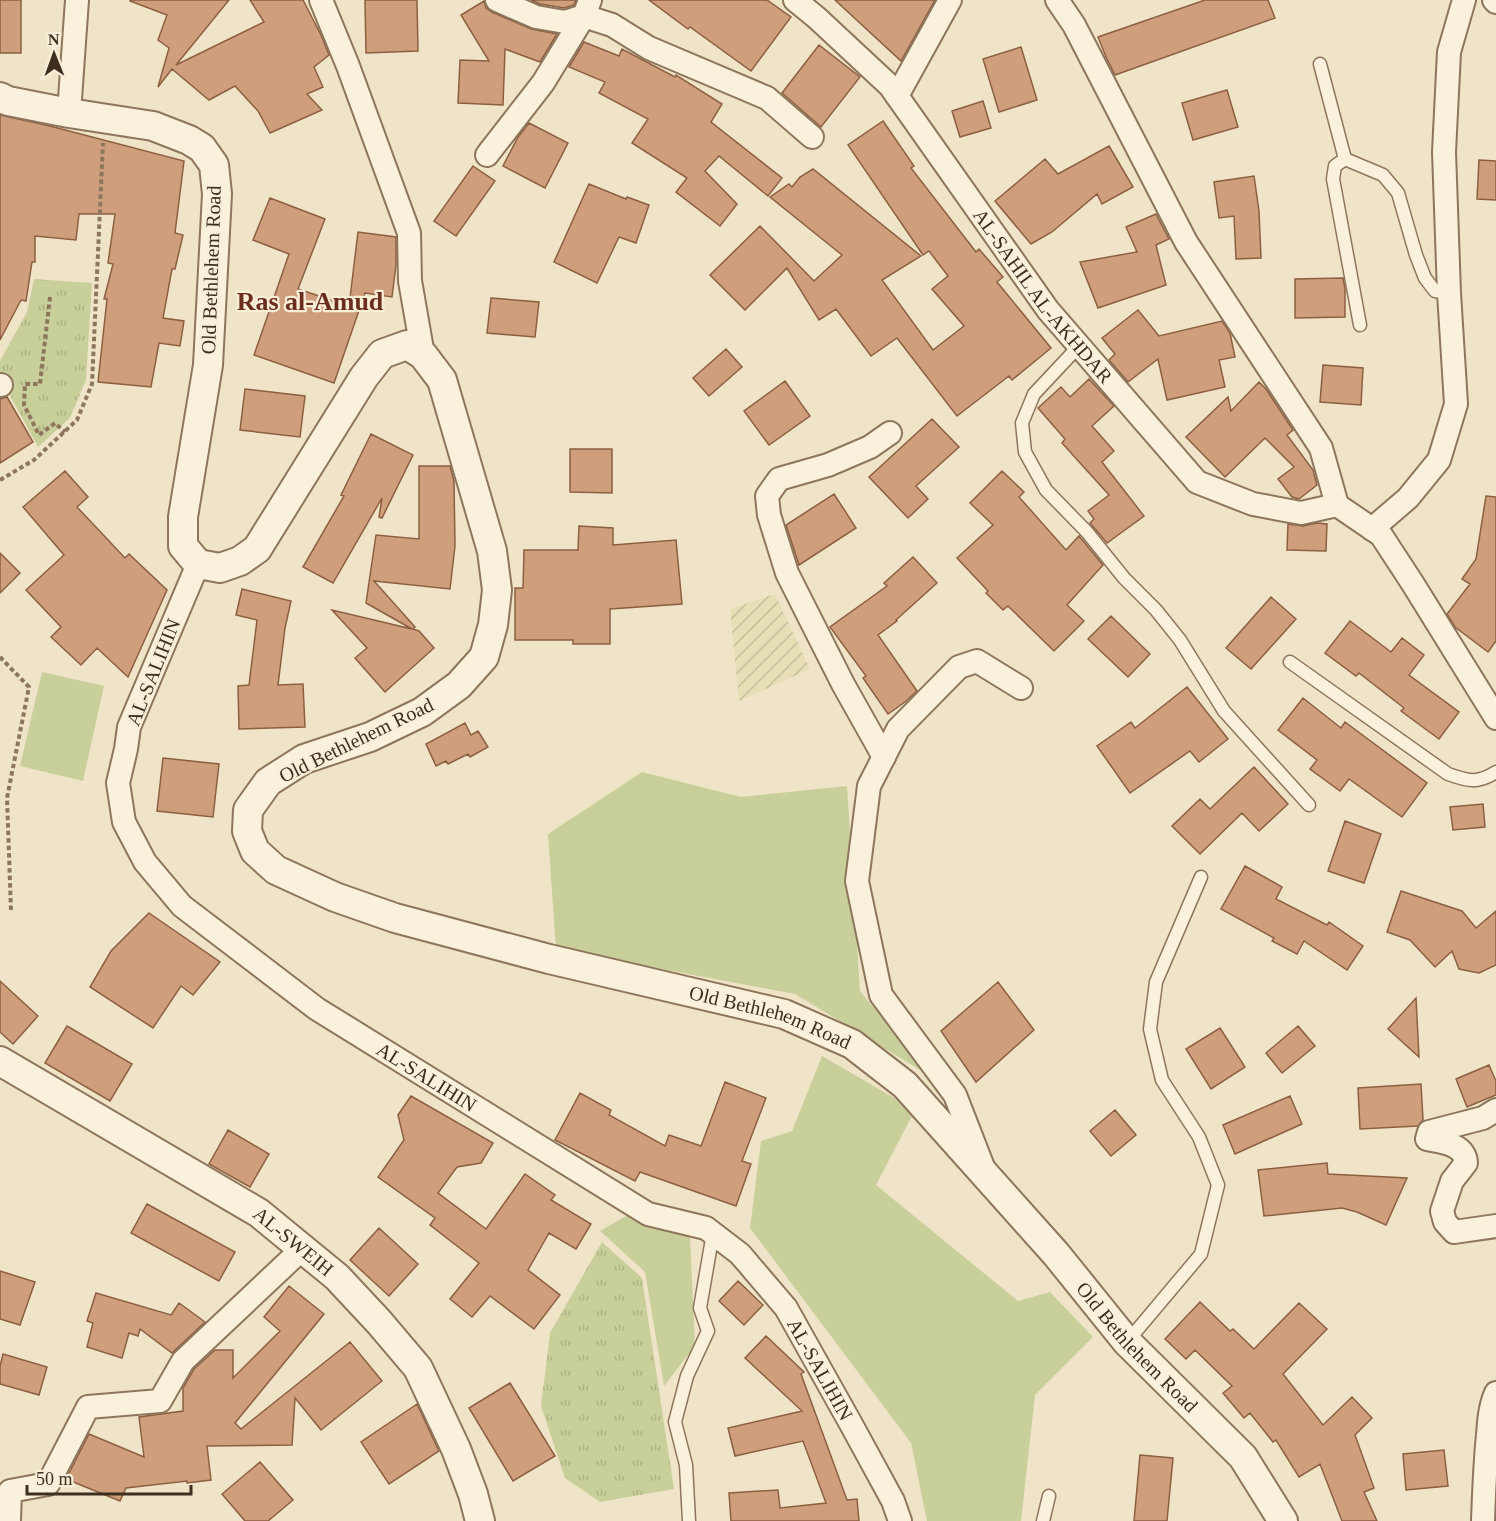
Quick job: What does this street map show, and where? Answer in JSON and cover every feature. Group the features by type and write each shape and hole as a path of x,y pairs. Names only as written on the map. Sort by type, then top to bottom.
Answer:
{"street":[{"path":"69,112 77,0"},
{"path":"321,0 348,66 409,233 410,281 423,355"},
{"path":"497,0 536,17 565,22 587,8"},
{"name":"AL-SAHIL AL-AKHDAR","path":"795,0 890,86 1048,310 1197,482 1253,504 1301,513 1337,506"},
{"path":"897,96 950,0"},
{"path":"1058,0 1074,25 1186,242 1321,448 1337,506 1381,535 1496,718"},
{"path":"1372,529 1408,498 1439,460 1456,404 1444,152 1449,52 1464,0"},
{"path":"587,8 649,48 767,98 812,137"},
{"path":"488,155 543,83 587,8"},
{"name":"Old Bethlehem Road","path":"0,97 8,101 153,126 189,140 202,148 214,165 217,194 208,365 183,517 183,546 198,564"},
{"path":"198,564 220,568 240,561 257,549 364,377 382,354 407,345 423,355"},
{"name":"Old Bethlehem Road","path":"423,355 442,380 492,551 497,590 493,626 484,657 459,685 422,712 370,737 304,759 268,782 248,810 247,831 255,851 276,870 335,897 395,918 549,959 784,1014 852,1044 905,1085 1056,1254 1127,1342 1243,1457 1283,1521"},
{"path":"884,757 843,684 788,573 769,515 766,496 779,479 828,465 860,452 890,433"},
{"name":"AL-SALIHIN","path":"198,564 129,727 118,783 124,822 146,862 182,906 317,1009 648,1214 706,1228 740,1254 786,1308 877,1472 900,1521"},
{"path":"986,1176 955,1095 881,995 857,881 869,786 898,729 959,667 977,661 1021,688"},
{"name":"AL-SWEIH","path":"0,1061 259,1213 337,1277 418,1368 474,1494 480,1521"},
{"path":"1496,1110 1483,1118 1429,1132 1427,1139 1446,1142 1466,1156 1466,1163 1452,1181 1442,1211 1445,1222 1454,1232 1496,1226"},
{"path":"9,1521 10,1491 48,1484 88,1407 160,1401 183,1361 302,1249"},
{"path":"1483,1521 1490,1413 1492,1400 1496,1393"}],"lane":[{"path":"1320,64 1345,159"},
{"path":"1345,159 1383,175 1398,193 1425,278 1435,291 1449,293"},
{"path":"1345,159 1335,166 1333,179 1360,325"},
{"path":"1079,346 1034,394 1022,423 1025,452 1046,490 1087,532 1124,578 1156,610 1180,640 1224,711 1310,805"},
{"path":"1290,662 1448,774 1469,781 1488,777 1496,772"},
{"path":"1127,1342 1201,1254 1218,1185 1199,1137 1162,1080 1150,1029 1156,982 1201,877"},
{"path":"689,1521 686,1465 675,1422 687,1376 708,1331 700,1308 713,1233"},
{"path":"1043,1521 1049,1496"}],"path":[{"path":"0,480 34,460 77,420 92,384 104,118"},
{"path":"50,297 40,384 25,384 24,405 39,435 55,423 64,432"},
{"path":"0,657 28,687 7,798 11,911"}],"shaded area":[{"path":"775,594 810,669 739,701 730,609"}],"green space":[{"path":"34,279 92,283 86,380 70,418 38,447 7,390 0,388 0,361 27,312"},
{"path":"42,672 104,686 83,781 20,766"},
{"path":"642,772 741,797 847,786 860,991 930,1076 795,994 556,949 548,834"},
{"path":"822,1056 915,1110 876,1185 1018,1301 1050,1292 1093,1337 1035,1395 1021,1521 927,1521 911,1443 750,1228 761,1141 792,1131"},
{"path":"628,1215 690,1236 695,1346 664,1386 645,1272 600,1231"},
{"path":"602,1242 642,1278 674,1489 600,1502 565,1478 541,1406 550,1333"}],"building":[{"path":"0,0 21,0 21,53 0,53"},
{"path":"131,0 229,0 176,65 264,22 250,0 303,0 329,55 314,67 323,87 307,94 322,110 270,133 258,111 235,86 209,100 172,69 158,87 169,48 158,40 167,15"},
{"path":"365,0 417,0 418,51 366,53"},
{"path":"531,0 576,0 574,5 564,8"},
{"path":"649,0 767,0 791,17 751,71"},
{"path":"835,0 935,0 901,61"},
{"path":"1205,0 1268,0 1275,18 1115,75 1098,37"},
{"path":"484,1 486,8 492,12 531,29 557,34 540,62 505,49 503,105 458,103 460,60 489,61 461,15"},
{"path":"584,42 619,56 622,49 675,77 676,75 722,104 711,122 782,178 768,196 719,156 705,171 737,204 720,226 676,192 687,178 632,143 648,119 599,93 605,82 569,67"},
{"path":"819,45 860,77 821,127 782,93"},
{"path":"1021,47 1037,100 999,112 983,59"},
{"path":"1227,90 1238,127 1193,140 1182,103"},
{"path":"983,101 991,128 960,137 952,111"},
{"path":"0,115 184,161 175,233 183,235 175,269 172,269 163,318 184,321 180,346 159,343 151,387 98,382 107,299 104,299 113,264 108,263 115,214 79,214 76,240 35,236 35,262 32,262 26,301 21,300 0,340"},
{"path":"883,121 914,166 911,168 976,252 979,249 1003,277 997,282 1051,348 1012,380 1009,376 957,416 897,338 871,356 836,309 819,320 787,268 745,310 710,275 760,226 814,281 842,255 770,197 789,184 792,187 800,177 813,169 921,256 882,280 933,350 964,326 932,289 948,276 929,251 923,255 848,145"},
{"path":"529,123 568,143 545,188 503,166 518,137"},
{"path":"1109,146 1133,187 1102,204 1097,194 1052,232 1031,244 995,201 1045,159 1058,174"},
{"path":"1479,160 1496,161 1496,200 1477,199"},
{"path":"473,166 495,181 456,236 434,221"},
{"path":"1254,176 1259,211 1261,258 1236,259 1234,216 1219,218 1214,182"},
{"path":"589,184 626,199 627,197 649,205 636,243 619,237 597,283 554,262"},
{"path":"270,198 325,219 298,289 349,306 358,232 396,237 396,265 392,297 365,293 334,383 254,355 289,254 253,240"},
{"path":"1156,214 1169,239 1156,245 1166,285 1098,308 1080,262 1137,252 1126,227"},
{"path":"1343,278 1345,317 1295,318 1295,279"},
{"path":"491,298 539,302 535,337 487,333"},
{"path":"1138,310 1159,336 1222,321 1230,333 1235,357 1219,360 1225,387 1167,400 1158,359 1128,382 1109,360 1115,354 1102,338"},
{"path":"726,349 742,367 709,396 693,378"},
{"path":"1323,365 1363,368 1361,405 1320,402"},
{"path":"1089,379 1114,406 1092,426 1114,451 1102,462 1144,516 1107,543 1090,523 1094,519 1088,511 1109,495 1062,443 1065,439 1038,408 1061,387 1070,397"},
{"path":"785,381 810,416 769,445 744,411"},
{"path":"1259,382 1293,430 1287,435 1313,470 1317,485 1299,499 1292,497 1278,479 1294,467 1265,438 1225,477 1186,437 1228,397 1231,411"},
{"path":"245,389 305,396 300,437 240,430"},
{"path":"7,397 33,442 0,463 0,399"},
{"path":"932,419 959,447 916,486 928,499 908,518 869,477"},
{"path":"371,434 413,455 382,518 379,517 382,498 333,583 303,567 344,496 341,495"},
{"path":"570,449 612,449 612,493 570,492"},
{"path":"419,466 450,466 454,481 455,546 450,589 374,581 415,627 413,629 419,631 434,648 385,692 355,658 367,648 332,610 412,629 366,603 376,535 419,539"},
{"path":"65,471 88,497 77,507 125,558 129,554 167,590 128,677 97,648 81,665 51,637 61,627 26,590 64,555 23,507"},
{"path":"1002,471 1024,492 1019,497 1066,550 1079,536 1103,565 1067,605 1084,621 1054,651 1008,606 1003,610 957,558 993,525 970,503"},
{"path":"834,494 856,528 799,565 786,525"},
{"path":"1486,496 1496,497 1496,641 1488,652 1455,627 1447,614 1470,584 1462,579 1476,559"},
{"path":"1317,523 1327,524 1326,551 1287,550 1288,524 1303,526"},
{"path":"579,526 613,528 613,545 676,540 682,604 610,609 610,644 573,644 573,640 515,640 515,588 523,588 524,550 578,550"},
{"path":"0,553 20,573 0,593"},
{"path":"913,557 937,583 897,621 878,635 917,691 888,714 863,678 866,676 830,627 887,586 884,583"},
{"path":"242,589 291,601 278,685 303,684 305,727 239,729 238,686 249,685 257,620 236,615"},
{"path":"1271,597 1296,619 1251,669 1226,648"},
{"path":"1111,616 1150,654 1128,677 1088,639"},
{"path":"1350,621 1391,652 1402,638 1424,655 1409,675 1459,712 1439,739 1401,711 1404,708 1359,673 1356,676 1325,653"},
{"path":"1187,687 1228,739 1199,762 1190,751 1130,793 1097,746 1131,722 1135,728"},
{"path":"1303,698 1341,728 1345,722 1427,783 1402,817 1349,779 1340,791 1310,769 1317,760 1278,730"},
{"path":"465,723 471,735 478,731 488,747 470,757 468,754 448,764 446,761 436,766 426,744"},
{"path":"163,758 219,764 213,817 157,811"},
{"path":"1254,767 1288,804 1259,831 1242,813 1200,854 1172,826 1200,799 1210,809"},
{"path":"1483,804 1485,827 1453,830 1450,807"},
{"path":"1345,821 1381,834 1364,883 1328,871"},
{"path":"1245,866 1282,887 1276,899 1327,925 1329,922 1363,946 1347,970 1304,941 1297,954 1272,941 1274,938 1221,909"},
{"path":"1401,891 1462,911 1476,928 1496,911 1496,965 1479,973 1459,969 1452,951 1435,967 1410,940 1387,932"},
{"path":"149,913 220,962 193,995 181,986 153,1028 90,987 111,951"},
{"path":"0,981 38,1016 13,1044 0,1032"},
{"path":"998,982 1034,1030 976,1082 941,1031"},
{"path":"1416,998 1419,1057 1388,1029"},
{"path":"67,1026 132,1064 110,1101 45,1063"},
{"path":"1298,1026 1315,1046 1282,1073 1266,1053"},
{"path":"1220,1028 1245,1067 1211,1089 1186,1049"},
{"path":"1489,1065 1496,1081 1496,1095 1467,1107 1456,1079"},
{"path":"725,1082 766,1098 742,1161 751,1164 736,1206 640,1172 635,1181 555,1140 580,1093 611,1110 609,1115 665,1146 669,1135 701,1146"},
{"path":"1421,1084 1423,1120 1418,1126 1360,1129 1358,1088"},
{"path":"411,1096 493,1143 481,1163 457,1167 438,1193 486,1229 525,1174 555,1195 551,1200 591,1224 576,1249 549,1233 528,1270 560,1295 534,1329 490,1296 472,1317 450,1299 479,1263 430,1225 435,1218 378,1177 404,1140 398,1115"},
{"path":"1290,1096 1302,1124 1235,1154 1223,1125"},
{"path":"1115,1110 1136,1135 1111,1156 1090,1131"},
{"path":"228,1130 269,1154 250,1187 209,1164"},
{"path":"1327,1163 1328,1174 1407,1178 1386,1225 1342,1208 1264,1216 1258,1170"},
{"path":"147,1204 235,1252 219,1281 131,1233"},
{"path":"379,1228 418,1264 389,1296 350,1260"},
{"path":"0,1271 35,1282 20,1325 0,1319"},
{"path":"738,1281 763,1305 744,1325 719,1301"},
{"path":"289,1286 324,1314 235,1423 241,1429 350,1342 382,1381 321,1430 295,1398 292,1445 207,1446 211,1480 126,1488 120,1501 66,1479 89,1434 144,1457 139,1417 183,1411 183,1388 194,1369 215,1350 233,1350 233,1378 280,1331 264,1317"},
{"path":"96,1293 171,1315 179,1303 205,1322 172,1353 140,1329 138,1336 129,1333 122,1358 87,1347 93,1323 87,1321"},
{"path":"1200,1302 1230,1331 1233,1329 1254,1349 1299,1303 1327,1329 1283,1374 1323,1425 1352,1397 1372,1418 1355,1435 1374,1488 1364,1492 1377,1521 1342,1521 1320,1464 1299,1477 1276,1440 1273,1442 1250,1413 1244,1418 1223,1393 1232,1386 1195,1350 1186,1359 1165,1339"},
{"path":"766,1336 804,1372 801,1374 847,1500 857,1499 859,1521 731,1521 729,1493 778,1490 780,1508 826,1503 803,1441 735,1456 728,1428 802,1411 745,1358"},
{"path":"3,1354 47,1367 39,1395 0,1384"},
{"path":"510,1383 555,1456 513,1481 469,1408"},
{"path":"417,1404 439,1451 389,1484 361,1442"},
{"path":"1444,1450 1448,1486 1406,1490 1403,1454"},
{"path":"1140,1455 1173,1458 1167,1521 1134,1521"},
{"path":"260,1462 293,1500 268,1521 245,1521 222,1494"}],"district":[{"name":"Ras al-Amud","path":"310,301"}]}
